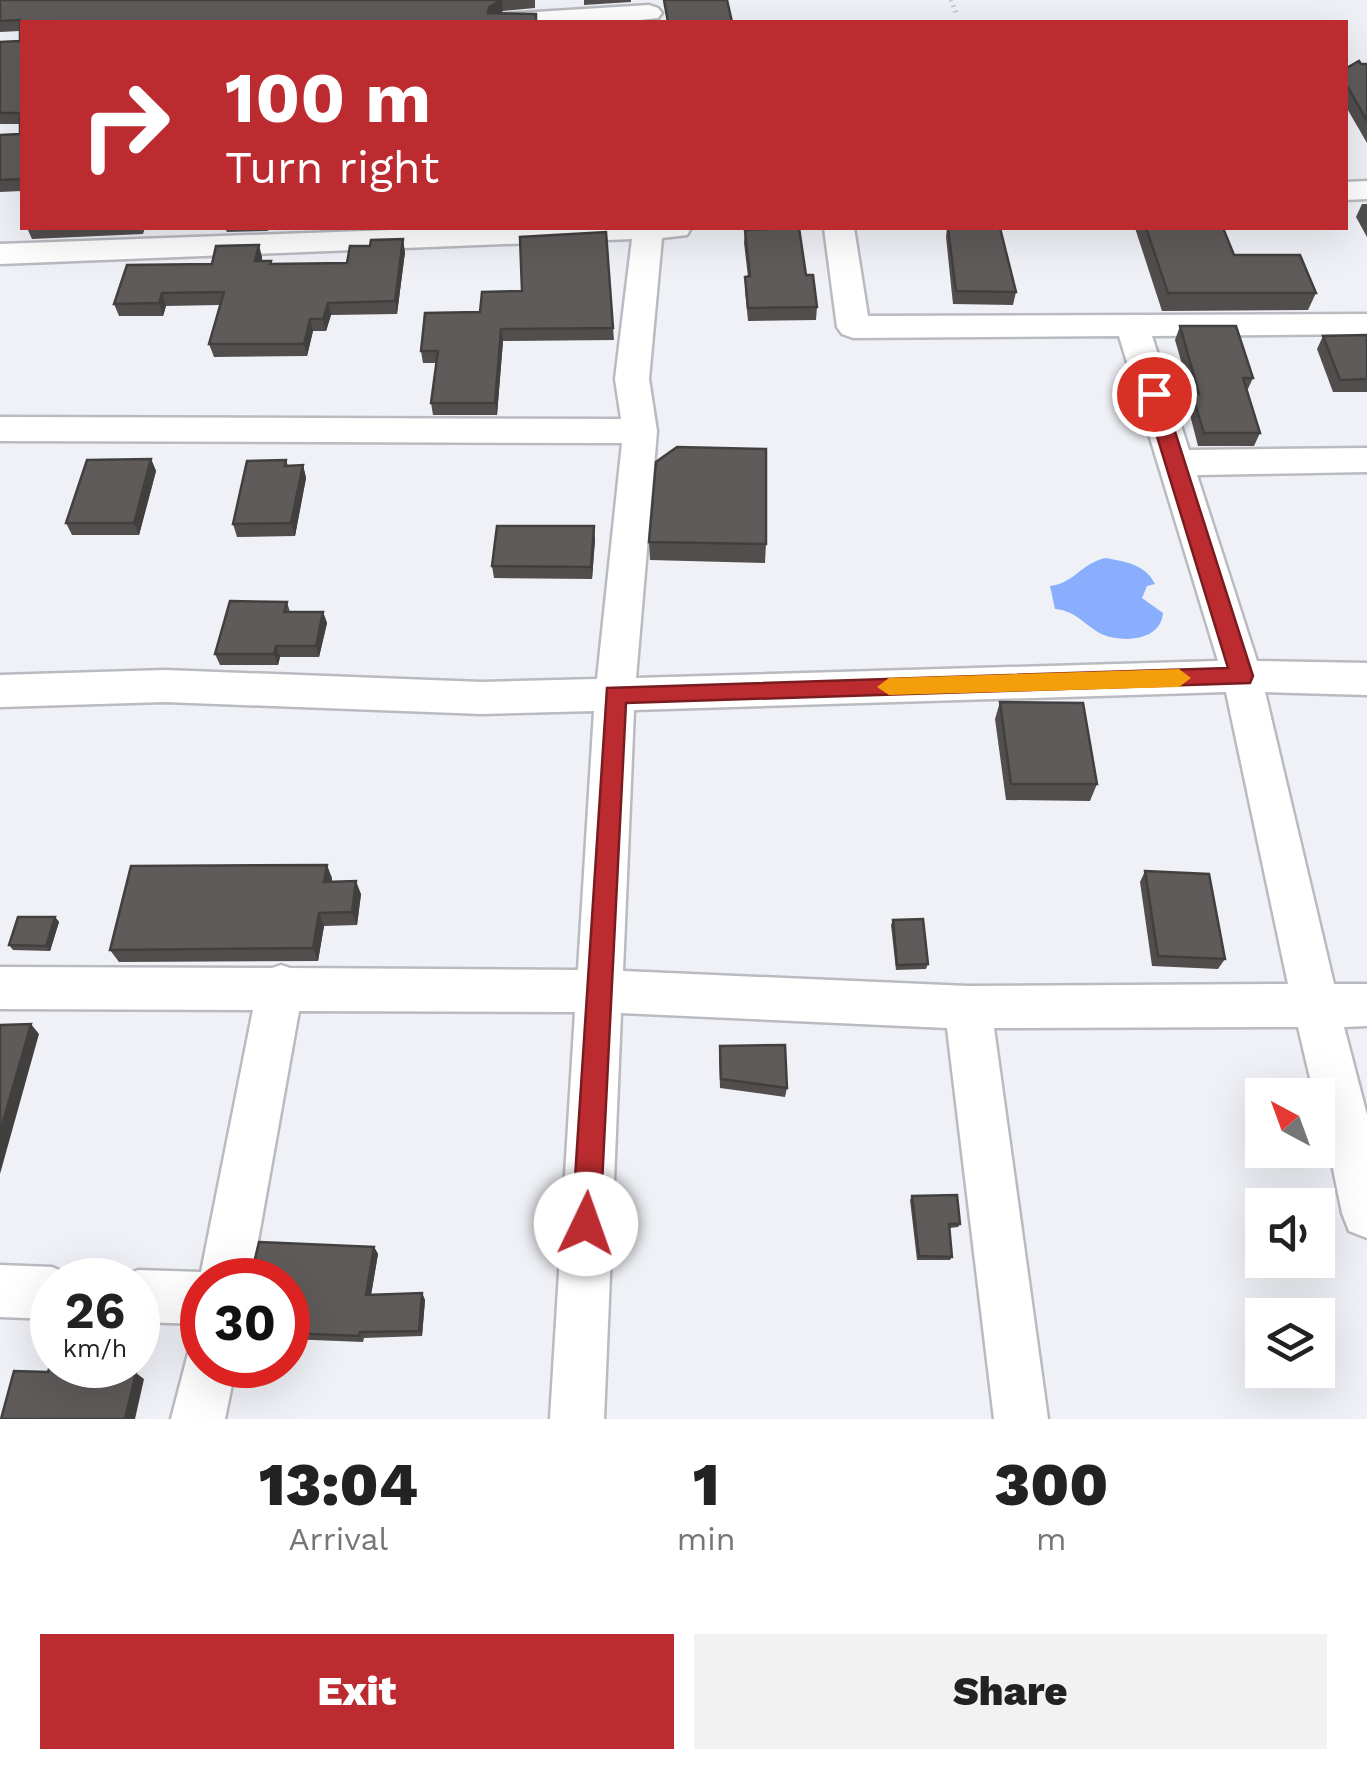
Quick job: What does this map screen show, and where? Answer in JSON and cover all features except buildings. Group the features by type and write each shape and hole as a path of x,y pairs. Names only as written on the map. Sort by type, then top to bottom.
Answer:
{"street":[{"path":"534,20 649,12"},
{"path":"0,254 598,230"},
{"path":"577,1419 615,694 640,431 632,380 648,230"},
{"path":"839,230 854,327 1367,324"},
{"path":"1132,325 1242,676 1367,1213"},
{"path":"0,428 640,431"},
{"path":"1175,463 1367,460"},
{"path":"0,691 165,686 482,698 1242,676 1367,679"},
{"path":"229,1258 281,986"},
{"path":"0,988 597,990 968,1007 1367,1005"},
{"path":"968,1007 1021,1419"},
{"path":"0,1292 30,1293"},
{"path":"198,1419 204,1388"}],"path":[{"path":"951,0 956,13"}],"water":[{"path":"1106,558 1140,568 1155,584 1147,586 1142,598 1163,613 1161,622 1149,634 1131,639 1112,637 1097,632 1070,613 1055,609 1050,586"}],"slow traffic":[{"path":"889,687 1179,678"}],"route":[{"path":"586,1224 615,694 1242,676 1154,394"}]}
